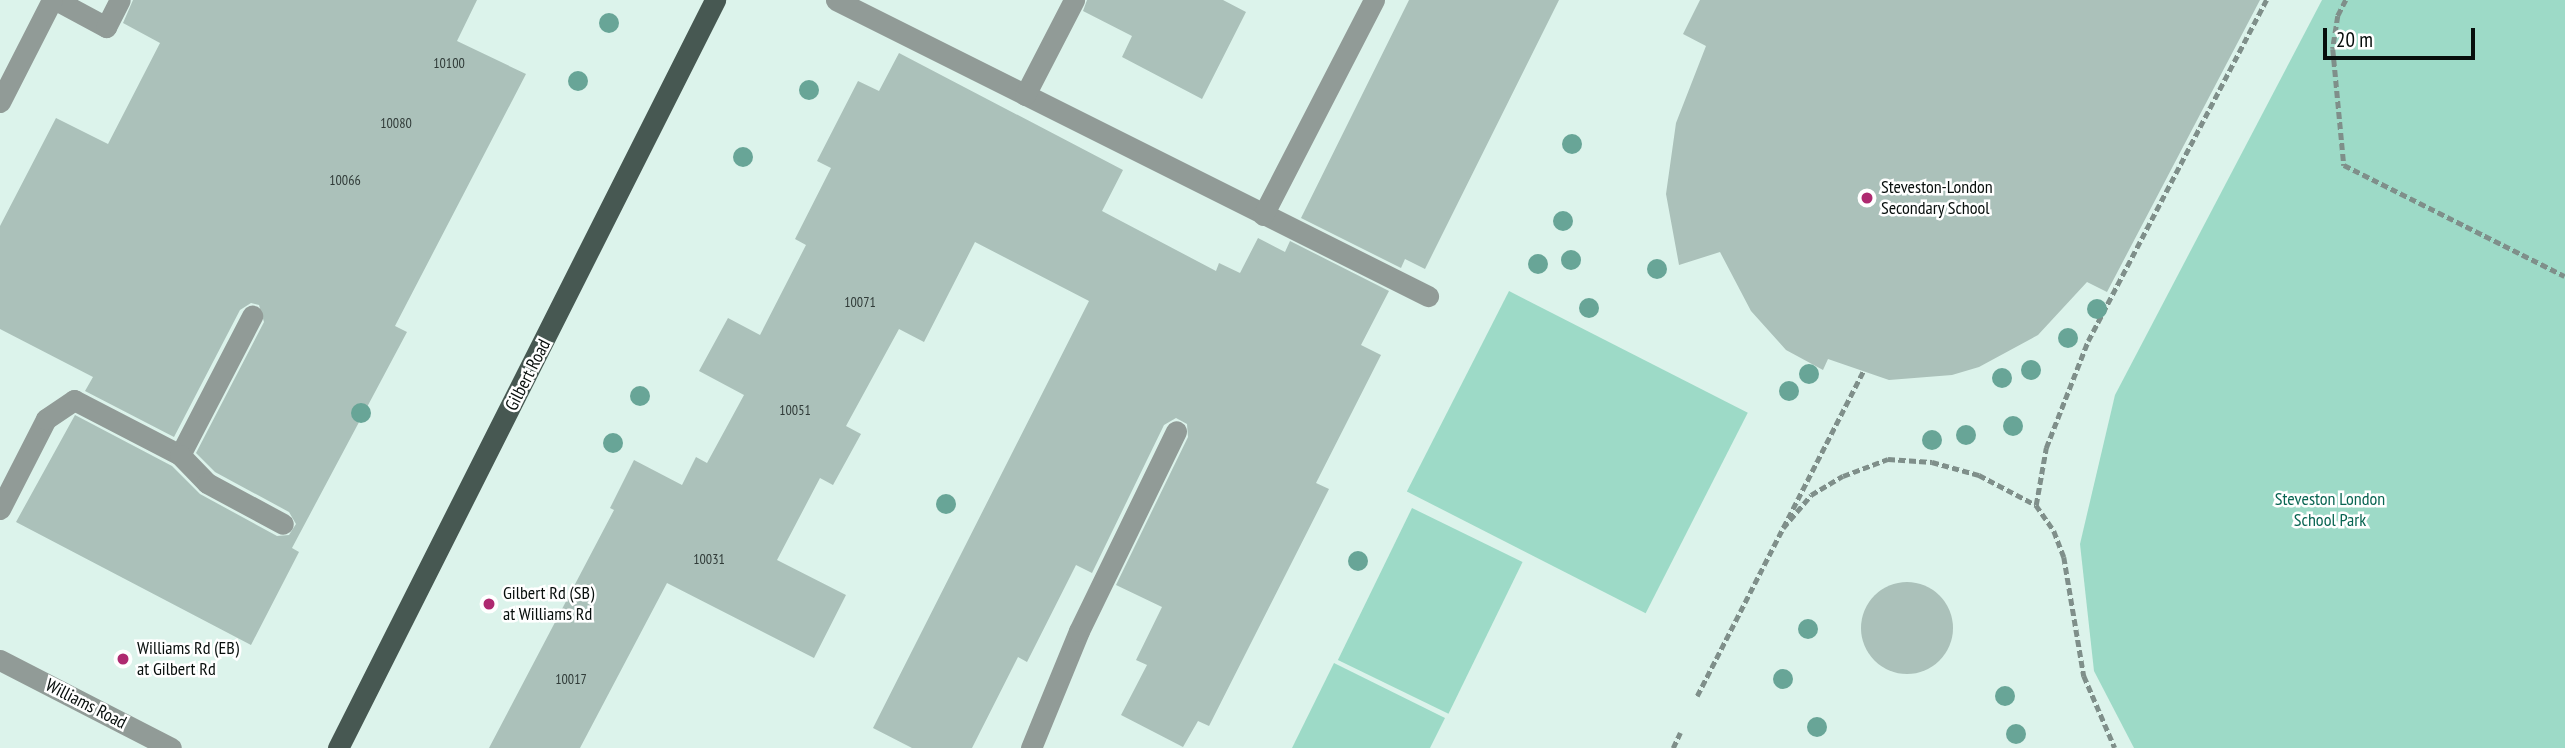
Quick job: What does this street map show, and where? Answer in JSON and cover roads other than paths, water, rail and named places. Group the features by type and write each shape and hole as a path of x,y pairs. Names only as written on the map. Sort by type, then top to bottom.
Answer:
{"main road":[{"name":"Gilbert Road","path":"338,748 715,0"}],"street":[{"path":"0,103 54,0 106,27 120,0"},
{"path":"836,0 1427,296"},
{"path":"1026,95 1074,0"},
{"path":"1263,215 1374,0"},
{"path":"180,455 252,316"},
{"path":"0,509 46,419 74,400 180,455 207,483 283,524"},
{"path":"1031,748 1079,631 1176,431"},
{"name":"Williams Road","path":"0,660 171,748"}],"place":[{"name":"Steveston-London Secondary School","path":"1867,198"},
{"name":"Gilbert Rd (SB) at Williams Rd","path":"489,604"},
{"name":"Williams Rd (EB) at Gilbert Rd","path":"123,659"}],"park label":[{"name":"Steveston London School Park","path":"2330,510"}]}
